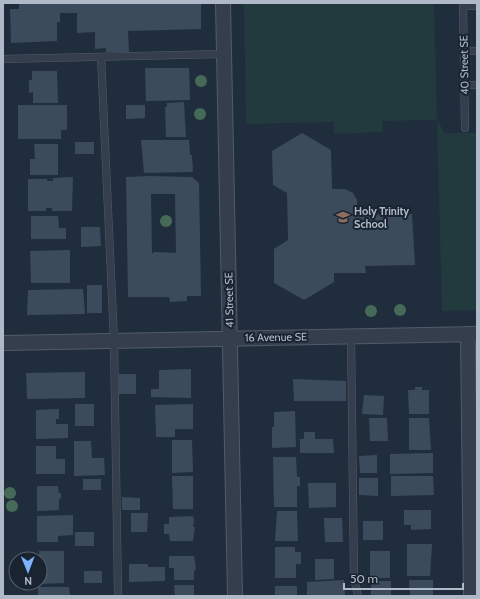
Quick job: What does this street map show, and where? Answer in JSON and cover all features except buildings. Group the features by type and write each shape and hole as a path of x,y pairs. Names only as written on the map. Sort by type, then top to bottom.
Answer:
{"street":[{"name":"41 Street SE","path":"223,3 235,596"},
{"name":"16 Avenue SE","path":"3,342 473,334"},
{"path":"471,596 473,334"}],"lane":[{"path":"463,5 477,6"},
{"name":"40 Street SE","path":"463,5 465,128"},
{"path":"464,51 477,51"},
{"path":"3,59 224,54"},
{"path":"101,57 114,340 118,596"},
{"path":"464,85 477,85"},
{"path":"352,336 354,578 358,596"}],"green space":[{"path":"244,3 434,3 437,120 382,121 383,132 334,134 334,122 246,124"},
{"path":"437,120 445,133 477,133 477,310 442,311"}],"place":[{"name":"Holy Trinity School","path":"343,217"}]}
